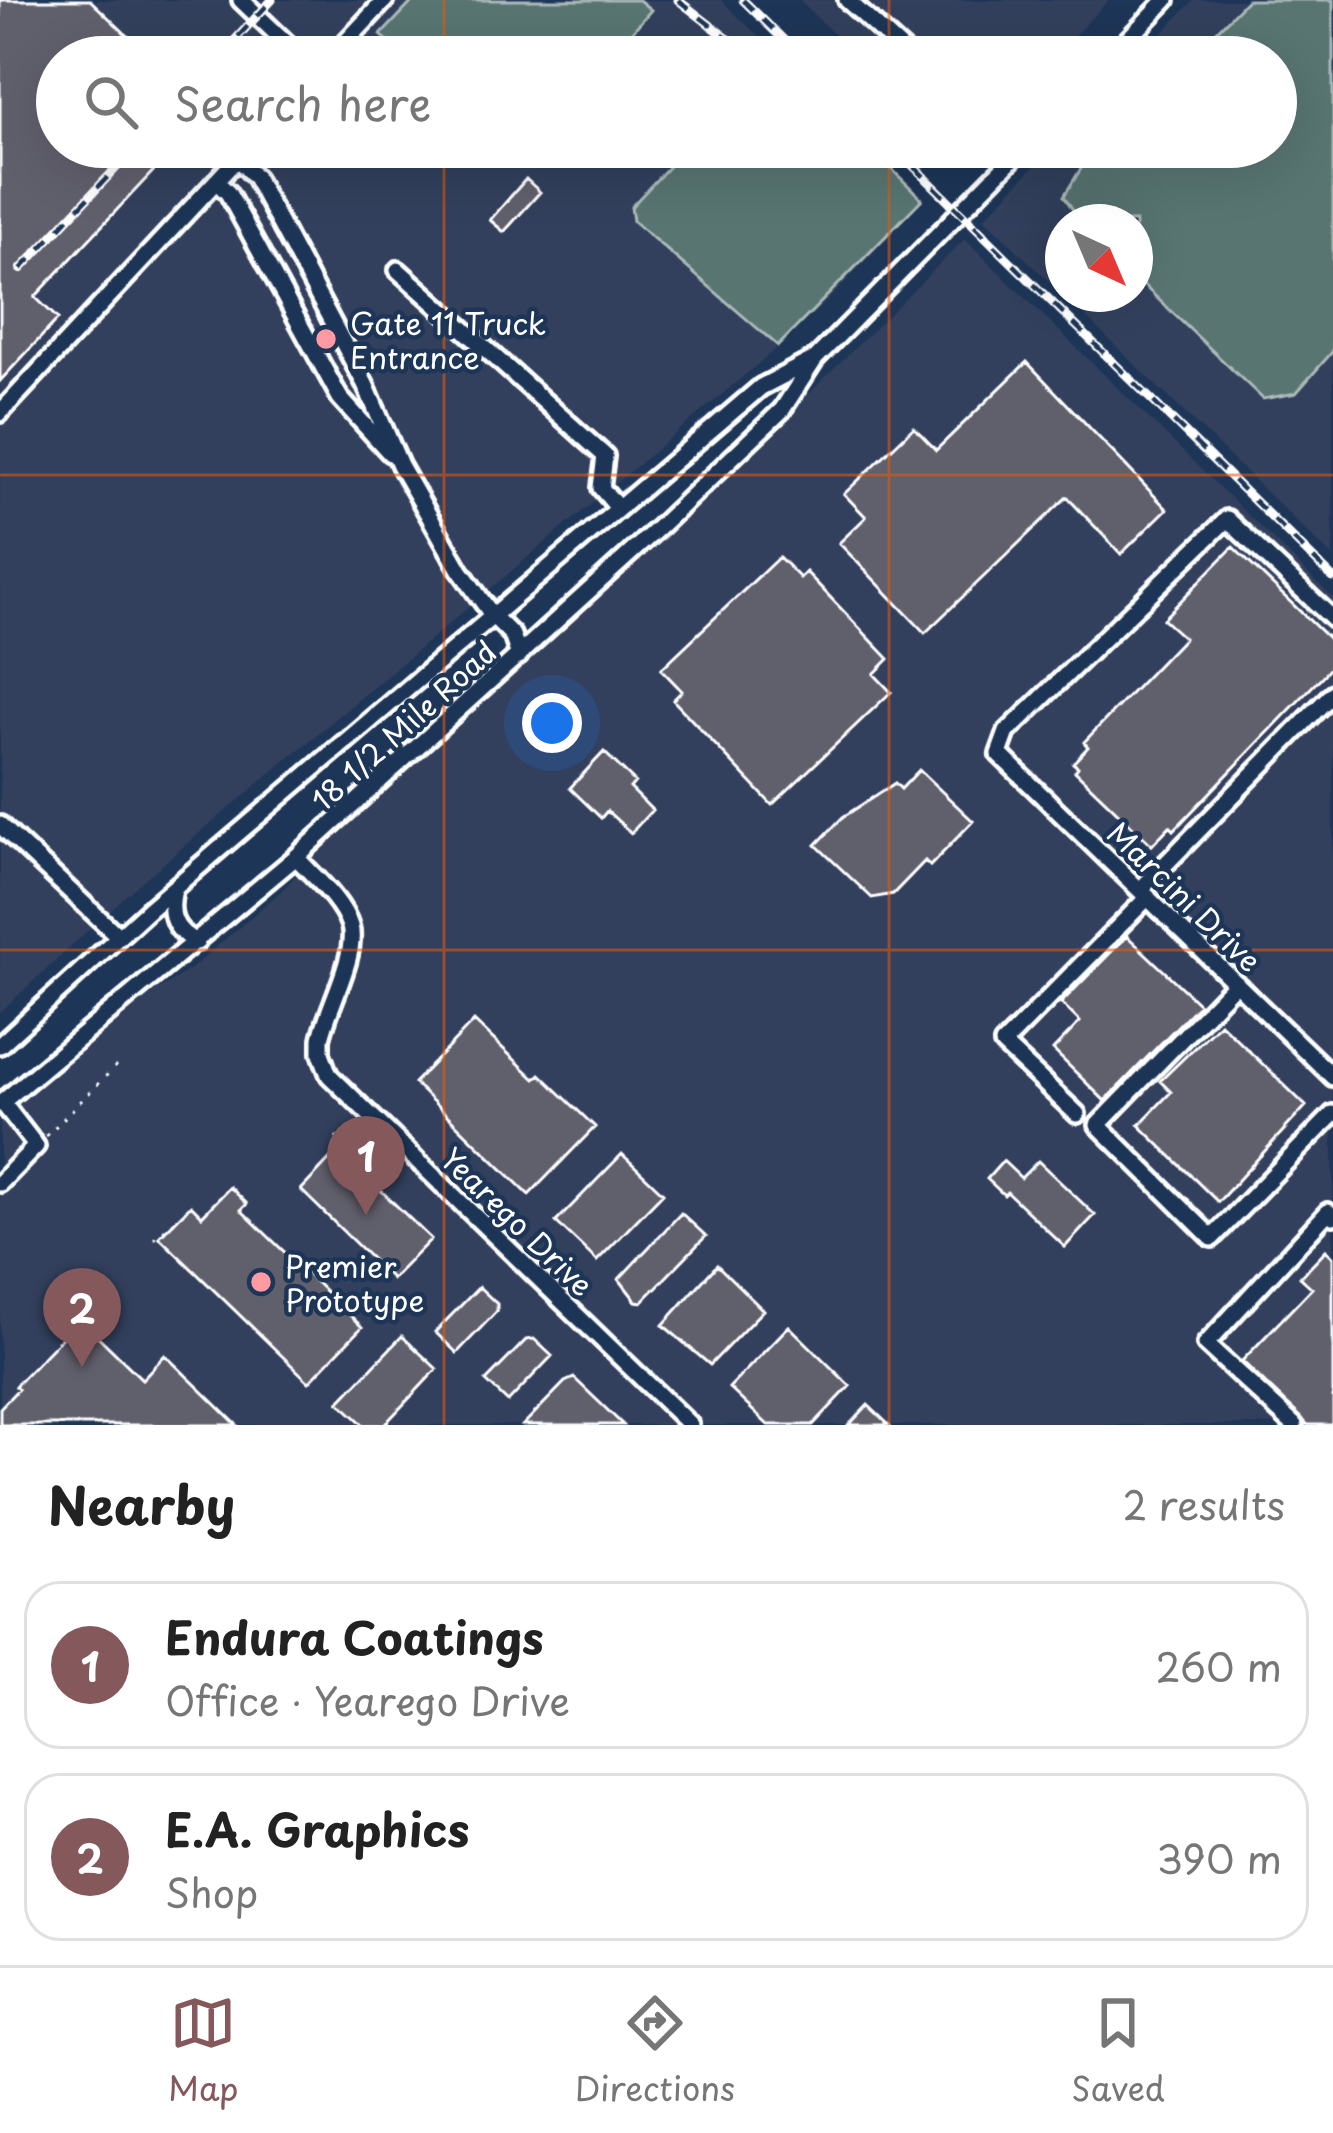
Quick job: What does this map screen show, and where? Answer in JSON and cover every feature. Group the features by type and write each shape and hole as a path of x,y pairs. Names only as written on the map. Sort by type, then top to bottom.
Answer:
{"street":[{"path":"241,0 280,36"},
{"path":"352,36 386,0"},
{"path":"848,0 887,36"},
{"path":"1131,36 1166,0"},
{"path":"0,413 229,168"},
{"path":"250,168 365,384 400,465 449,554 512,635 519,656"},
{"name":"18 1/2 Mile Road","path":"1,1103 296,857 782,410 815,359 996,168"},
{"path":"216,181 228,193 340,398 400,465"},
{"path":"398,270 604,455 601,488 618,508"},
{"name":"18 1/2 Mile Road","path":"0,1045 175,886 761,387 815,359"},
{"name":"Marcini Drive","path":"1333,619 1227,519 1007,732 1000,754 1333,1077"},
{"path":"1077,1114 1003,1044 1333,693"},
{"path":"0,825 118,936"},
{"name":"Yearego Drive","path":"296,857 334,899 350,926 348,956 321,1039 329,1075 690,1425"},
{"path":"175,886 173,922 197,942"},
{"path":"1236,983 1098,1124 1212,1238 1333,1114"},
{"path":"0,1183 36,1146 1,1103"},
{"path":"1294,1425 1206,1344 1328,1212 1333,1216"}],"path":[{"path":"36,1146 121,1061"},
{"path":"336,1137 343,1154"},
{"path":"154,1239 175,1221"}],"shaded area":[{"path":"0,0 721,0 758,36 36,36 36,168 894,168 925,198 770,354 134,888 0,1012"},
{"path":"799,0 1109,0 1074,36 836,36"},
{"path":"1194,0 1333,0 1333,557 1081,312 1153,312 1153,204 1045,204 1045,277 984,218 1033,168 1297,168 1297,36 1160,36"},
{"path":"965,239 1333,598 1333,1425 0,1425 0,1115 146,997 192,968 282,890 334,836 674,527"}],"green space":[{"path":"414,0 639,0 651,10 628,36 381,35"},
{"path":"1247,0 1333,0 1333,351 1296,393 1263,399 1153,294 1153,204 1069,204 1064,196 1081,168 1297,168 1297,36 1212,36"},
{"path":"667,168 890,168 922,199 778,346 633,221 631,207"}],"building":[{"path":"0,0 90,0 128,36 36,36 36,168 156,168 35,297 58,319 0,381"},
{"path":"526,179 540,192 504,232 490,220"},
{"path":"1027,362 1167,509 1121,554 1067,497 925,633 839,543 866,517 844,494 914,427 936,450"},
{"path":"1233,547 1333,643 1333,665 1174,830 1170,826 1152,845 1075,771 1078,767 1073,763 1088,747 1084,742 1184,638 1163,619"},
{"path":"779,557 800,578 806,572 889,659 874,674 891,692 772,805 673,700 682,691 661,669"},
{"path":"604,752 635,782 630,788 652,810 631,833 607,811 601,818 570,788"},
{"path":"919,770 973,821 930,866 925,861 893,894 872,898 816,845 843,817 895,783 901,789"},
{"path":"1127,936 1199,1004 1105,1101 1053,1050 1080,1022 1061,1003"},
{"path":"474,1021 535,1079 540,1074 595,1127 529,1195 414,1083"},
{"path":"1220,1023 1306,1106 1218,1202 1139,1125 1171,1092 1160,1081"},
{"path":"339,1150 431,1239 392,1279 301,1190"},
{"path":"622,1154 663,1193 597,1261 556,1222"},
{"path":"1003,1161 1021,1178 1038,1161 1095,1215 1065,1247 987,1179"},
{"name":"Premier Prototype","path":"230,1187 247,1204 241,1210 362,1327 309,1382 159,1237 191,1205 202,1216"},
{"path":"681,1213 706,1236 642,1302 636,1301 619,1279"},
{"path":"1326,1250 1333,1257 1333,1425 1308,1425 1242,1361 1312,1288 1300,1277"},
{"path":"717,1265 763,1310 710,1365 663,1325"},
{"path":"479,1287 497,1304 497,1311 457,1353 435,1332"},
{"path":"80,1319 142,1379 165,1355 237,1425 0,1425 0,1408 18,1389 15,1386"},
{"path":"789,1326 850,1386 813,1425 768,1425 729,1388"},
{"path":"402,1336 437,1369 384,1425 364,1425 339,1402"},
{"path":"534,1339 552,1356 508,1402 486,1381 526,1340"},
{"path":"574,1378 623,1425 523,1425 565,1382"},
{"path":"868,1405 889,1425 849,1425"}],"railway":[{"path":"239,36 272,0"},
{"path":"678,0 724,36"},
{"path":"743,0 780,36"},
{"path":"21,269 116,168"},
{"path":"915,168 1333,578"}],"place":[{"name":"Gate 11 Truck Entrance","path":"326,339"},
{"name":"Endura Coatings","path":"366,1215"},
{"name":"Premier Prototype","path":"261,1282"},
{"name":"E.A. Graphics","path":"82,1367"}]}
